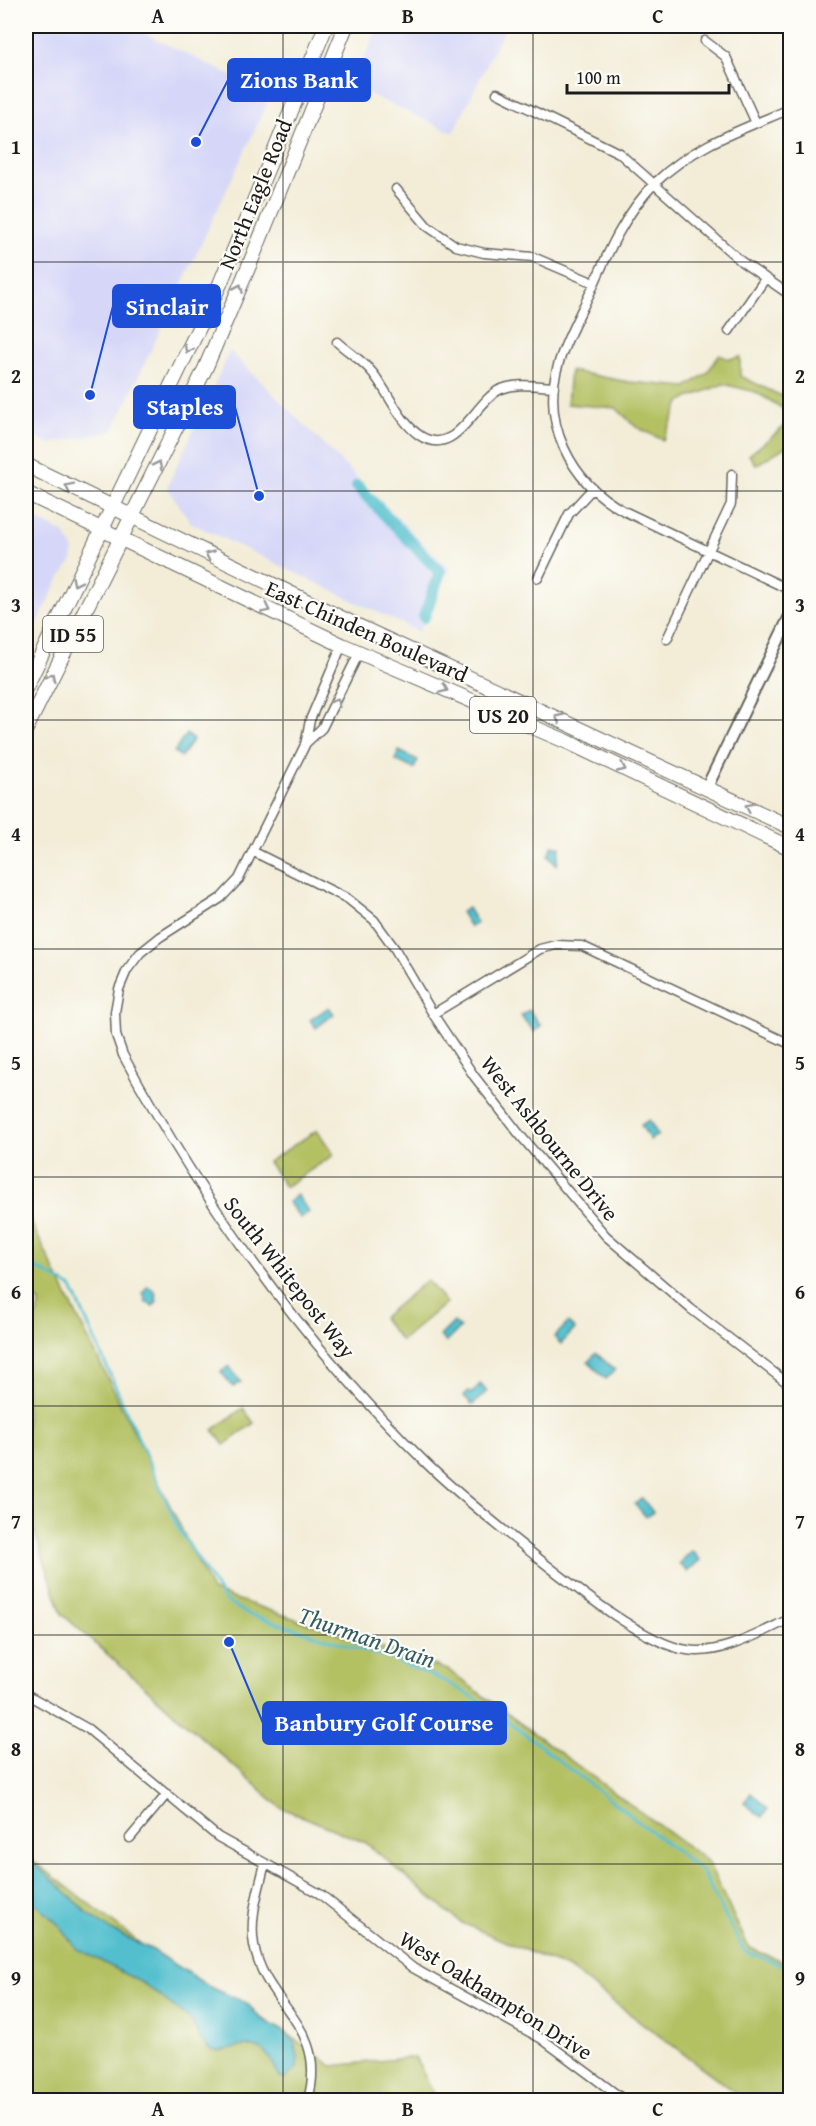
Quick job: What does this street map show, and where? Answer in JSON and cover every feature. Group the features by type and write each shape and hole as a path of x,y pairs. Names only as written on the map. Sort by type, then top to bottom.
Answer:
{"main road":[{"name":"North Eagle Road","path":"101,530 233,255 326,26"},
{"name":"North Eagle Road","path":"121,539 204,369 251,261 346,26"},
{"name":"US 20","path":"26,465 132,518"},
{"name":"East Chinden Boulevard","path":"26,493 342,645 570,743 790,848"},
{"name":"East Chinden Boulevard","path":"132,518 424,657 790,826"},
{"name":"ID 55","path":"26,687 101,530"},
{"name":"ID 55","path":"26,729 121,539"},
{"path":"714,812 753,821 790,839"}],"street":[{"path":"705,41 726,57 756,123"},
{"path":"497,93 609,147 630,160 765,279 790,295"},
{"path":"790,109 692,154 655,183 622,225 563,351 554,387 554,413 564,449 576,471 592,489 624,511 790,590"},
{"path":"396,189 428,226 456,246 484,253 533,257 594,283"},
{"path":"729,331 765,279"},
{"path":"337,342 372,371 409,426 420,436 433,440 454,436 499,390 520,385 554,387"},
{"path":"667,639 731,504 732,474"},
{"path":"538,578 569,514 592,489"},
{"path":"707,787 790,616"},
{"name":"South Whitepost Way","path":"342,645 310,720 304,745 239,879 221,898 160,937 140,953 127,970 118,989 115,1012 116,1035 123,1055 198,1185 240,1248 320,1350 426,1464 579,1590 662,1644 689,1651 735,1642 790,1619"},
{"name":"South Whitepost Way","path":"304,745 322,728 360,653"},
{"name":"West Ashbourne Drive","path":"254,852 348,898 374,920 395,949 433,1014 474,1076 520,1135 606,1236 691,1308 790,1385"},
{"path":"433,1014 540,949 556,945 582,946 790,1044"},
{"name":"West Oakhampton Drive","path":"26,1694 88,1729 218,1837 320,1893 413,1968 542,2039 624,2100"},
{"path":"130,1838 167,1794"},
{"path":"265,1863 253,1915 254,1945 266,1976 294,2015 308,2043 312,2073 308,2100"}],"shaded area":[{"path":"26,26 129,26 265,92 267,104 113,431 50,444 26,434"},
{"path":"378,26 506,26 453,133 352,86"},
{"path":"230,351 449,569 419,632 191,523 167,487"},
{"path":"26,513 64,533 74,550 72,561 58,581 26,647"}],"green space":[{"path":"719,355 729,359 740,357 740,376 790,400 790,413 756,392 723,384 681,401 663,440 636,427 616,408 567,404 570,371 629,382 686,387 707,373"},
{"path":"790,422 790,444 756,465 749,455"},
{"path":"317,1130 334,1155 285,1187 268,1162"},
{"path":"26,1212 212,1591 448,1670 707,1861 749,1948 790,1964 790,2100 746,2100 569,1969 460,1922 366,1843 280,1807 62,1614 26,1507 26,1356 40,1302 26,1295"},
{"path":"427,1280 446,1303 401,1341 382,1318"},
{"path":"243,1408 254,1423 224,1445 213,1430"},
{"path":"26,1855 168,1965 285,2032 332,2066 415,2057 437,2100 26,2100"}],"water":[{"path":"186,734 193,740 181,757 174,752"},
{"path":"399,751 418,760 414,769 395,760"},
{"path":"553,845 560,847 557,865 548,855"},
{"path":"468,908 477,923 470,927 461,912"},
{"path":"329,1007 334,1014 316,1028 310,1020"},
{"path":"529,1010 541,1026 534,1032 521,1016"},
{"path":"649,1120 658,1135 650,1140 641,1125"},
{"path":"297,1195 309,1212 300,1218 288,1202"},
{"path":"148,1286 155,1291 157,1301 153,1306 146,1302 143,1292"},
{"path":"454,1322 460,1328 446,1342 440,1336"},
{"path":"568,1323 575,1329 561,1344 554,1337"},
{"path":"596,1353 615,1370 606,1379 588,1362"},
{"path":"229,1366 241,1382 233,1387 221,1372"},
{"path":"480,1384 487,1391 473,1405 464,1396 468,1391 471,1394"},
{"path":"642,1498 653,1512 646,1517 635,1504"},
{"path":"692,1551 700,1560 687,1572 679,1563"},
{"path":"751,1793 768,1809 762,1817 744,1803"},
{"path":"26,1857 87,1913 109,1929 153,1950 208,1986 247,2003 260,2018 282,2030 294,2042 298,2056 297,2068 285,2079 279,2077 271,2059 262,2050 248,2045 219,2051 211,2050 201,2040 191,2020 144,1984 76,1948 60,1926 26,1895"}],"waterway":[{"path":"357,486 440,572 424,617"},
{"name":"Thurman Drain","path":"26,1262 72,1288 177,1526 223,1599 245,1613 394,1660 445,1681 490,1707 701,1870 744,1951 790,1968"}],"place":[{"name":"Zions Bank","path":"196,142"},
{"name":"Sinclair","path":"90,395"},
{"name":"Staples","path":"259,496"},
{"name":"Banbury Golf Course","path":"229,1642"}]}
